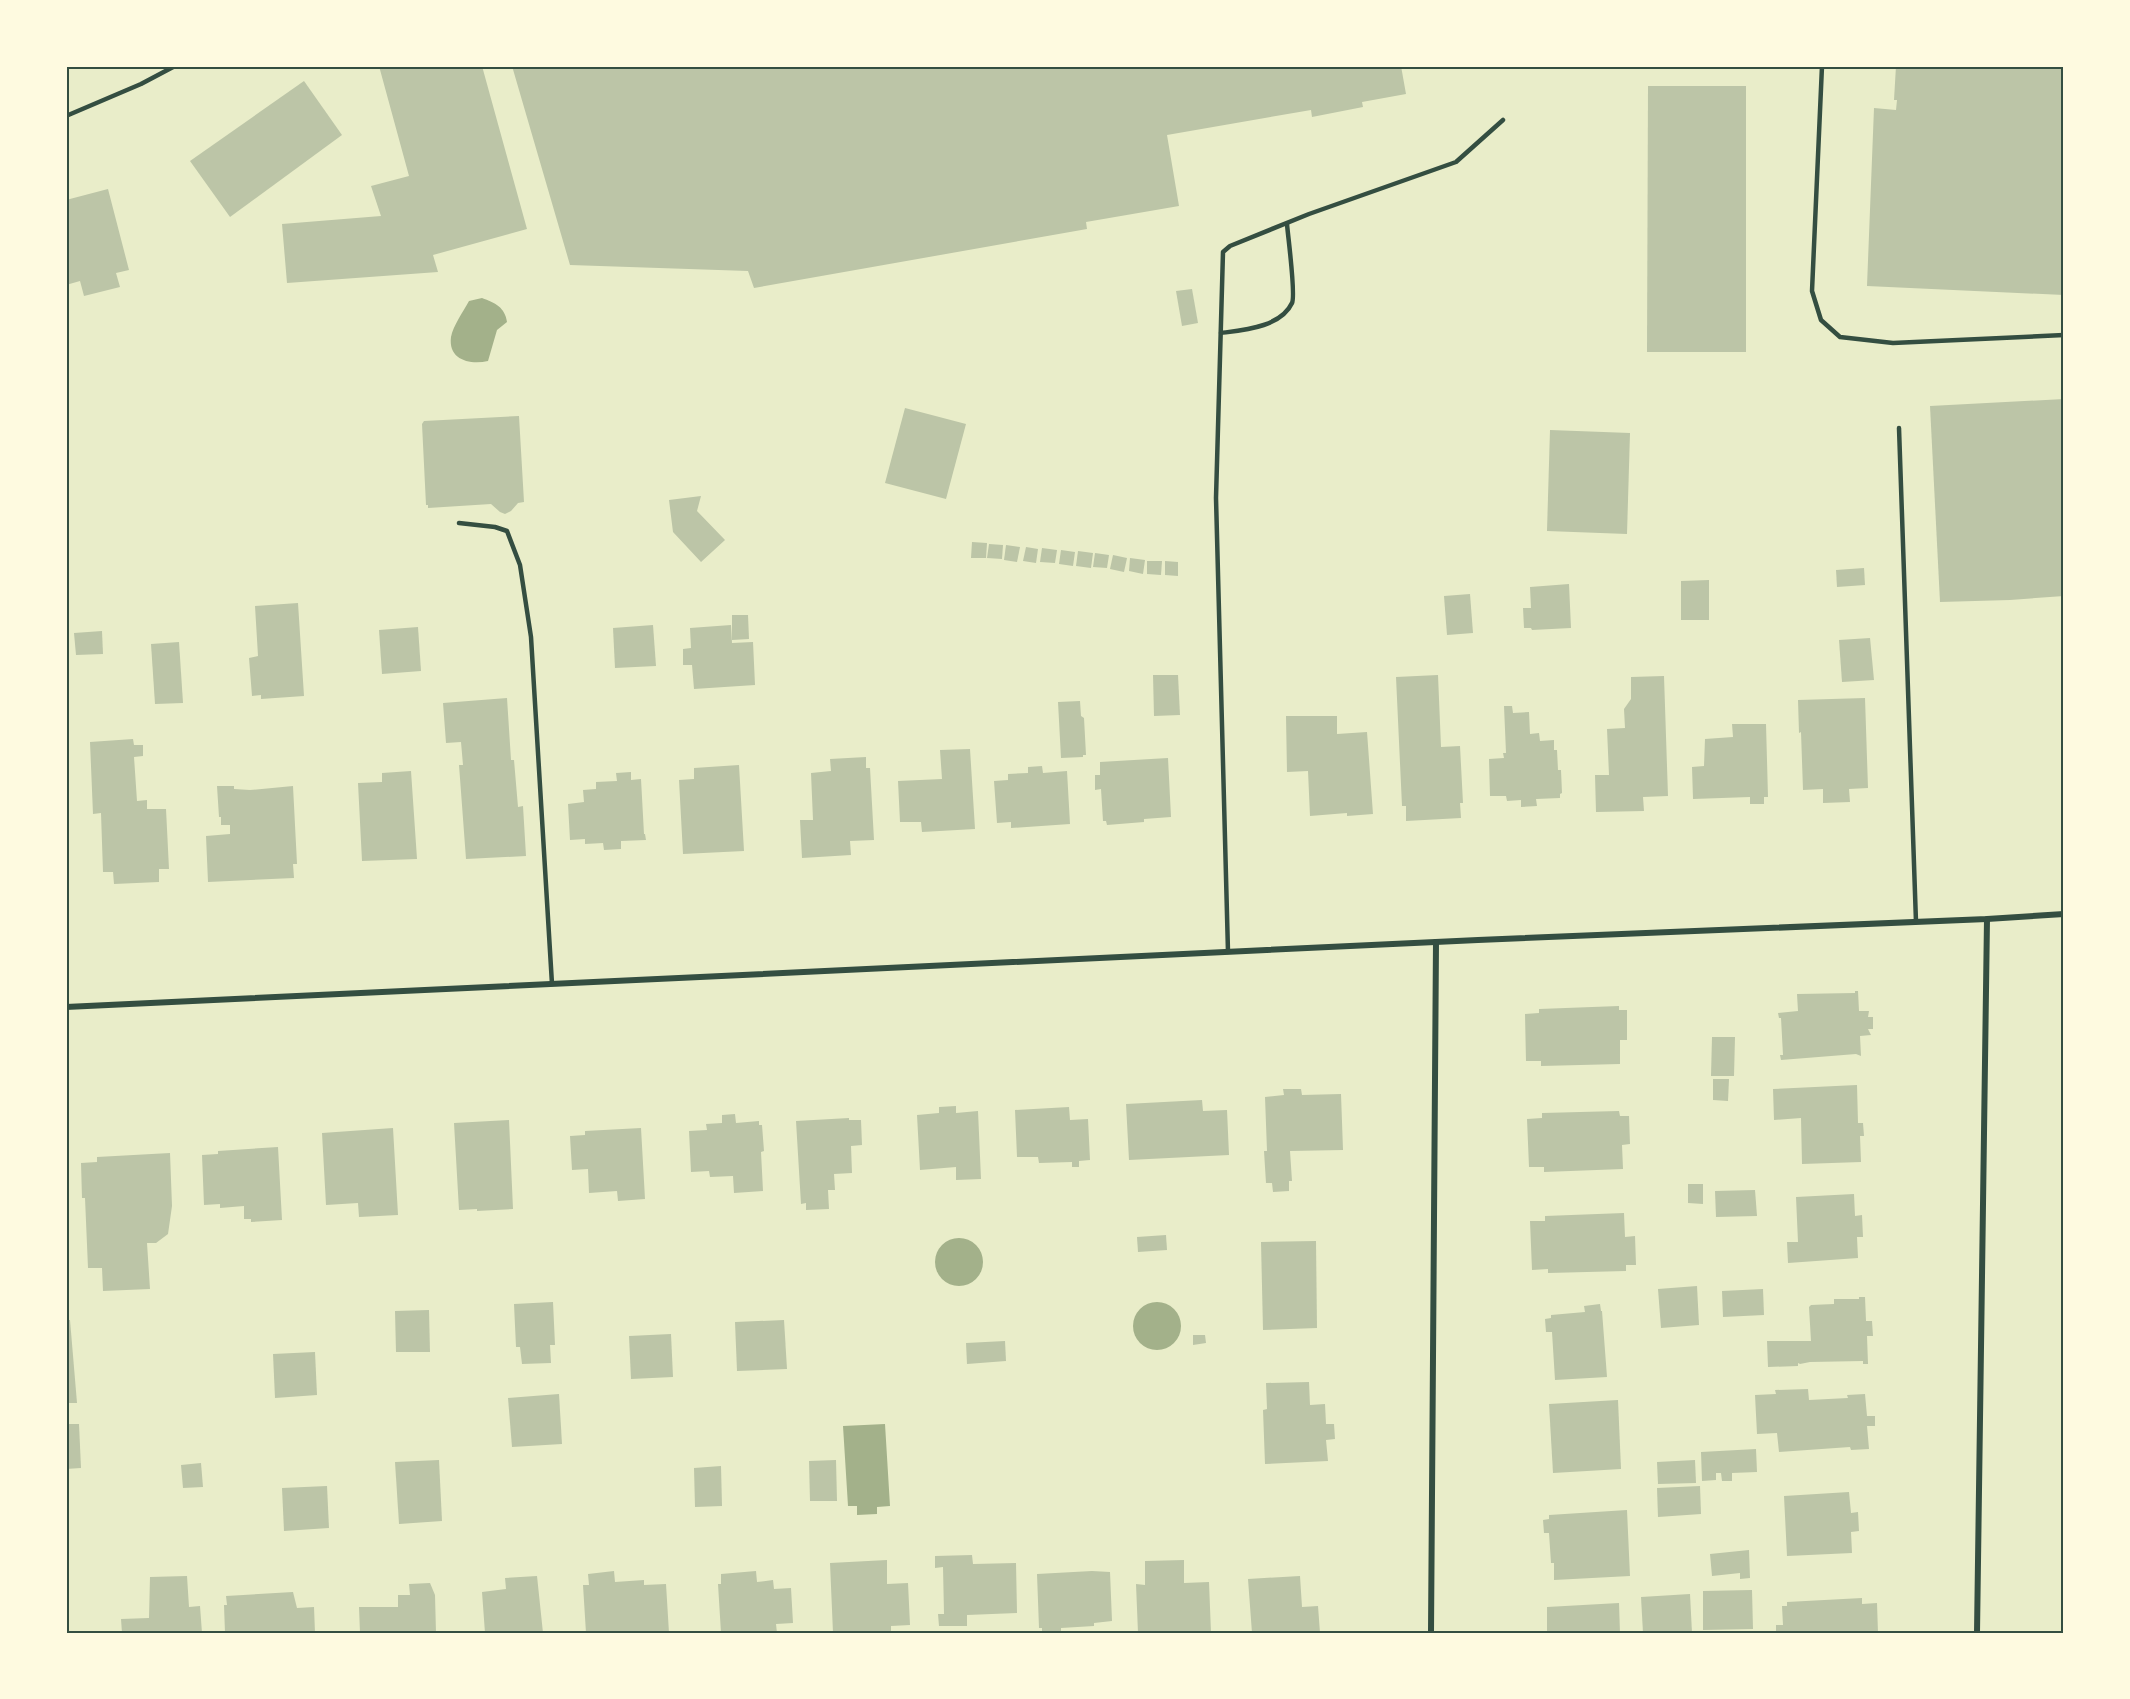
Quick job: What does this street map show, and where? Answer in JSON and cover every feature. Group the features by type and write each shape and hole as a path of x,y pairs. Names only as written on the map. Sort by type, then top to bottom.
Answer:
{"street":[{"path":"66,1007 2064,914"},
{"path":"1977,1633 1987,919"},
{"path":"1431,1633 1436,942"}],"lane":[{"path":"66,116 141,84 175,66"},
{"path":"1822,66 1812,291 1821,320 1840,337 1893,343 2064,335"},
{"path":"1228,952 1216,498 1223,252 1230,246 1456,162 1503,120"},
{"path":"1221,333 1250,329 1283,317 1293,302 1287,224"},
{"path":"1899,429 1916,922"},
{"path":"459,523 495,527 507,531 520,565 531,637 552,984"}],"shaded area":[{"path":"482,298 502,309 507,322 497,330 488,361 468,361 457,356 453,351 451,337 469,301"},
{"path":"954,1238 964,1238 979,1248 983,1262 982,1271 973,1282 964,1286 954,1286 939,1276 935,1267 935,1257 945,1242"},
{"path":"1152,1302 1162,1302 1174,1309 1181,1321 1181,1331 1174,1343 1162,1350 1152,1350 1137,1339 1133,1331 1133,1321 1144,1306"},
{"path":"885,1424 890,1506 877,1507 877,1514 857,1515 857,1506 848,1506 843,1426"}],"building":[{"path":"379,66 482,66 527,229 433,255 438,272 287,283 282,224 381,216 371,186 409,176"},
{"path":"512,66 1401,66 1406,94 1362,102 1363,107 1312,117 1311,110 1167,135 1179,206 1086,222 1087,229 754,288 748,271 570,265"},
{"path":"1896,66 2064,66 2064,295 1867,286 1874,108 1896,110 1897,100 1894,100"},
{"path":"304,81 342,135 230,217 190,161"},
{"path":"1648,86 1746,86 1746,352 1647,352"},
{"path":"108,189 129,270 116,273 120,287 84,296 80,281 66,285 66,200"},
{"path":"1192,289 1198,323 1182,326 1176,291"},
{"path":"2064,399 2064,596 1940,602 1930,406"},
{"path":"905,408 966,424 946,499 885,483"},
{"path":"519,416 524,502 518,503 505,514 491,504 428,508 422,424 424,421"},
{"path":"1550,430 1630,433 1627,534 1547,531"},
{"path":"701,496 697,511 725,540 701,562 673,532 669,500"},
{"path":"972,542 987,543 986,558 971,558"},
{"path":"989,544 1003,545 1002,559 987,558"},
{"path":"1006,545 1020,547 1017,562 1004,560"},
{"path":"1026,547 1038,549 1036,563 1023,561"},
{"path":"1042,548 1057,550 1055,563 1040,562"},
{"path":"1061,550 1075,552 1073,566 1059,564"},
{"path":"1078,551 1093,553 1091,568 1076,566"},
{"path":"1095,553 1109,555 1107,568 1093,567"},
{"path":"1113,555 1127,558 1124,572 1110,569"},
{"path":"1130,558 1145,560 1143,574 1129,571"},
{"path":"1147,561 1162,561 1161,575 1147,574"},
{"path":"1165,561 1178,562 1178,576 1165,575"},
{"path":"1864,568 1865,585 1837,587 1836,570"},
{"path":"1709,580 1709,620 1681,620 1681,581"},
{"path":"1569,584 1571,628 1532,630 1524,628 1523,608 1531,608 1530,587"},
{"path":"1470,594 1473,633 1447,635 1444,596"},
{"path":"298,603 304,696 261,699 261,695 252,696 249,658 258,656 255,606"},
{"path":"732,615 748,615 749,639 732,640"},
{"path":"653,625 656,666 615,668 613,628"},
{"path":"731,625 732,643 753,642 755,685 694,689 692,665 683,665 683,649 691,648 690,628"},
{"path":"418,627 421,671 382,674 379,630"},
{"path":"102,631 103,654 76,655 74,633"},
{"path":"1870,638 1874,680 1842,682 1839,640"},
{"path":"179,642 183,703 155,704 151,644"},
{"path":"1153,675 1178,675 1180,715 1154,716"},
{"path":"1438,675 1441,747 1460,746 1463,803 1460,803 1461,818 1406,821 1406,806 1402,806 1396,677"},
{"path":"1664,676 1668,796 1643,797 1644,811 1596,812 1595,775 1609,775 1607,729 1625,728 1624,709 1631,699 1631,677"},
{"path":"507,698 511,760 514,760 518,807 523,806 526,856 466,859 459,765 463,765 461,742 446,743 443,703"},
{"path":"1865,698 1868,788 1849,789 1850,802 1823,803 1823,789 1803,790 1798,700"},
{"path":"1080,701 1081,716 1084,718 1086,755 1061,758 1058,702"},
{"path":"1504,706 1512,706 1513,713 1529,712 1530,734 1539,733 1540,741 1554,740 1558,770 1561,770 1562,793 1560,798 1536,799 1537,806 1521,807 1521,800 1507,801 1506,796 1490,796 1489,759 1504,758 1503,753 1506,753"},
{"path":"1286,716 1337,716 1337,734 1367,732 1373,814 1347,816 1347,813 1310,816 1308,771 1287,772"},
{"path":"1732,724 1766,724 1768,797 1764,797 1764,804 1750,804 1750,797 1693,799 1692,767 1704,766 1705,739 1733,737"},
{"path":"133,739 134,745 143,745 143,756 134,757 137,801 147,800 147,809 166,809 169,869 159,869 159,882 114,884 113,872 103,872 101,813 93,814 90,742"},
{"path":"970,749 975,829 922,832 921,822 900,822 898,781 942,779 940,750"},
{"path":"866,757 866,768 870,768 874,840 850,841 851,855 802,858 800,820 813,820 811,773 831,771 830,759"},
{"path":"1168,758 1171,817 1107,825 1106,821 1103,821 1101,789 1095,790 1095,775 1100,775 1100,762"},
{"path":"739,765 744,851 683,854 679,780 694,779 694,768"},
{"path":"1042,766 1043,773 1067,771 1070,824 1011,828 1011,822 997,823 994,781 1008,780 1008,774 1028,773 1028,767"},
{"path":"411,771 417,859 362,861 358,783 382,782 382,773"},
{"path":"631,772 631,780 641,779 646,840 621,841 621,849 604,850 603,843 585,844 585,839 570,840 568,804 584,802 583,790 596,789 596,782 617,781 616,773"},
{"path":"217,786 234,786 234,789 250,790 293,786 297,864 293,864 294,878 208,882 206,836 230,834 230,825 221,825"},
{"path":"1858,991 1859,1011 1869,1011 1868,1017 1873,1017 1873,1029 1868,1029 1871,1035 1860,1036 1861,1056 1856,1054 1781,1060 1780,1055 1783,1055 1781,1018 1778,1013 1798,1011 1797,994 1855,993"},
{"path":"1619,1006 1619,1010 1627,1010 1627,1040 1620,1040 1620,1064 1541,1066 1541,1061 1526,1061 1525,1014 1539,1013 1539,1009"},
{"path":"1712,1037 1735,1037 1734,1076 1711,1076"},
{"path":"1713,1079 1729,1079 1728,1101 1713,1100"},
{"path":"1857,1085 1858,1123 1863,1123 1864,1136 1860,1136 1861,1162 1802,1164 1801,1118 1774,1120 1773,1089"},
{"path":"1283,1089 1301,1089 1302,1095 1341,1094 1343,1150 1290,1151 1292,1181 1289,1181 1289,1191 1273,1192 1272,1183 1266,1183 1265,1097 1284,1095"},
{"path":"1202,1100 1203,1111 1227,1110 1229,1155 1129,1160 1126,1104"},
{"path":"956,1106 956,1113 978,1111 981,1179 956,1180 956,1167 920,1170 917,1115 939,1113 939,1107"},
{"path":"1069,1107 1070,1120 1088,1119 1090,1160 1079,1161 1079,1167 1072,1167 1072,1162 1039,1163 1038,1157 1017,1157 1015,1110"},
{"path":"1619,1111 1620,1116 1629,1116 1630,1144 1622,1145 1623,1169 1544,1172 1544,1167 1529,1167 1527,1119 1542,1118 1542,1113"},
{"path":"735,1114 736,1123 759,1121 759,1125 762,1125 763,1191 734,1193 733,1176 710,1177 709,1171 691,1172 689,1131 707,1130 706,1124 722,1123 722,1115"},
{"path":"849,1118 849,1120 861,1120 862,1145 851,1146 852,1173 834,1174 835,1190 828,1190 829,1209 806,1210 806,1203 801,1204 796,1121"},
{"path":"509,1120 513,1209 459,1210 454,1123"},
{"path":"393,1128 398,1215 359,1217 358,1203 326,1205 322,1133"},
{"path":"641,1128 645,1199 618,1201 617,1191 589,1193 588,1169 572,1170 570,1136 585,1135 585,1131"},
{"path":"278,1147 282,1220 251,1222 251,1219 244,1219 244,1206 220,1208 220,1204 204,1205 202,1155 218,1154 218,1151"},
{"path":"170,1153 172,1206 168,1234 156,1243 147,1243 150,1289 103,1291 102,1268 88,1268 81,1163 97,1162 97,1157"},
{"path":"1688,1184 1703,1184 1703,1204 1688,1203"},
{"path":"1755,1190 1757,1216 1716,1217 1715,1191"},
{"path":"1854,1194 1855,1216 1862,1215 1863,1237 1857,1237 1858,1258 1788,1263 1787,1242 1798,1242 1796,1197"},
{"path":"1624,1213 1625,1237 1635,1236 1636,1265 1626,1265 1626,1271 1548,1273 1548,1269 1532,1270 1530,1221 1545,1221 1545,1216"},
{"path":"1166,1235 1167,1250 1138,1252 1137,1237"},
{"path":"1316,1241 1317,1328 1263,1330 1261,1242"},
{"path":"1697,1286 1699,1325 1661,1328 1658,1289"},
{"path":"1763,1289 1764,1315 1723,1317 1722,1291"},
{"path":"1859,1297 1865,1297 1866,1321 1872,1321 1873,1336 1867,1336 1868,1364 1863,1364 1863,1361 1810,1362 1798,1363 1798,1366 1768,1367 1767,1341 1811,1341 1809,1307 1811,1305 1834,1304 1834,1299 1859,1299"},
{"path":"553,1302 555,1345 550,1345 551,1363 522,1364 520,1347 516,1347 514,1304"},
{"path":"1600,1304 1607,1377 1555,1380 1552,1332 1546,1332 1545,1319 1551,1318 1551,1315 1585,1312 1584,1306"},
{"path":"429,1310 430,1352 396,1352 395,1311"},
{"path":"66,1320 70,1320 77,1403 66,1403"},
{"path":"784,1320 787,1369 737,1371 735,1322"},
{"path":"671,1334 673,1377 631,1379 629,1336"},
{"path":"1193,1335 1205,1335 1206,1343 1193,1345"},
{"path":"1005,1341 1006,1361 967,1364 966,1343"},
{"path":"315,1352 317,1395 275,1398 273,1354"},
{"path":"1309,1382 1310,1405 1325,1404 1326,1424 1334,1424 1335,1439 1326,1440 1328,1461 1265,1464 1263,1410 1267,1409 1266,1383"},
{"path":"1808,1389 1809,1400 1848,1398 1847,1395 1865,1394 1867,1416 1875,1416 1875,1426 1867,1426 1869,1449 1851,1450 1850,1447 1779,1452 1777,1433 1757,1434 1755,1395 1776,1394 1775,1390"},
{"path":"559,1394 562,1444 512,1447 508,1398"},
{"path":"1618,1400 1621,1469 1553,1473 1549,1404"},
{"path":"66,1424 79,1424 81,1468 66,1469"},
{"path":"1756,1449 1757,1472 1732,1473 1732,1481 1722,1481 1721,1473 1716,1473 1716,1480 1702,1481 1701,1452"},
{"path":"439,1460 442,1521 399,1524 395,1462"},
{"path":"836,1460 837,1501 810,1501 809,1461"},
{"path":"1695,1460 1696,1483 1658,1484 1657,1462"},
{"path":"201,1463 203,1487 183,1488 181,1465"},
{"path":"721,1466 722,1506 695,1507 694,1468"},
{"path":"327,1486 329,1528 284,1531 282,1488"},
{"path":"1700,1486 1701,1514 1658,1517 1657,1488"},
{"path":"1849,1492 1851,1513 1858,1512 1859,1531 1851,1532 1852,1553 1787,1556 1784,1496"},
{"path":"1627,1510 1630,1576 1554,1580 1549,1533 1544,1533 1543,1520 1549,1519 1549,1515"},
{"path":"1749,1550 1750,1578 1740,1579 1740,1573 1712,1576 1710,1554"},
{"path":"972,1555 973,1564 1016,1563 1017,1613 967,1615 967,1626 939,1626 938,1614 944,1614 943,1567 935,1568 935,1556"},
{"path":"887,1560 887,1584 908,1583 910,1625 891,1626 891,1631 883,1633 833,1633 830,1563"},
{"path":"1184,1560 1184,1583 1209,1582 1211,1633 1138,1633 1136,1584 1145,1585 1145,1561"},
{"path":"614,1571 615,1582 644,1580 644,1585 666,1584 669,1633 586,1633 583,1585 589,1585 588,1574"},
{"path":"756,1571 757,1582 773,1580 774,1589 791,1588 793,1623 776,1624 777,1633 721,1633 718,1584 721,1584 721,1574"},
{"path":"1110,1572 1112,1621 1094,1623 1094,1626 1061,1628 1061,1632 1042,1633 1042,1628 1039,1628 1037,1574"},
{"path":"187,1576 189,1607 200,1606 202,1633 122,1633 121,1619 149,1618 150,1577"},
{"path":"537,1576 543,1633 485,1633 482,1592 506,1589 505,1578"},
{"path":"1300,1576 1302,1607 1318,1606 1320,1633 1252,1633 1248,1579"},
{"path":"430,1583 435,1595 436,1633 360,1633 359,1607 398,1607 398,1595 410,1595 409,1584"},
{"path":"1752,1590 1753,1629 1703,1630 1703,1591"},
{"path":"293,1592 297,1608 314,1607 315,1633 225,1633 226,1596"},
{"path":"1690,1594 1692,1633 1643,1633 1641,1597"},
{"path":"1862,1598 1862,1604 1877,1603 1878,1633 1776,1633 1776,1625 1783,1625 1782,1606 1787,1606 1787,1602"},
{"path":"1619,1603 1620,1633 1547,1633 1547,1607"}]}
